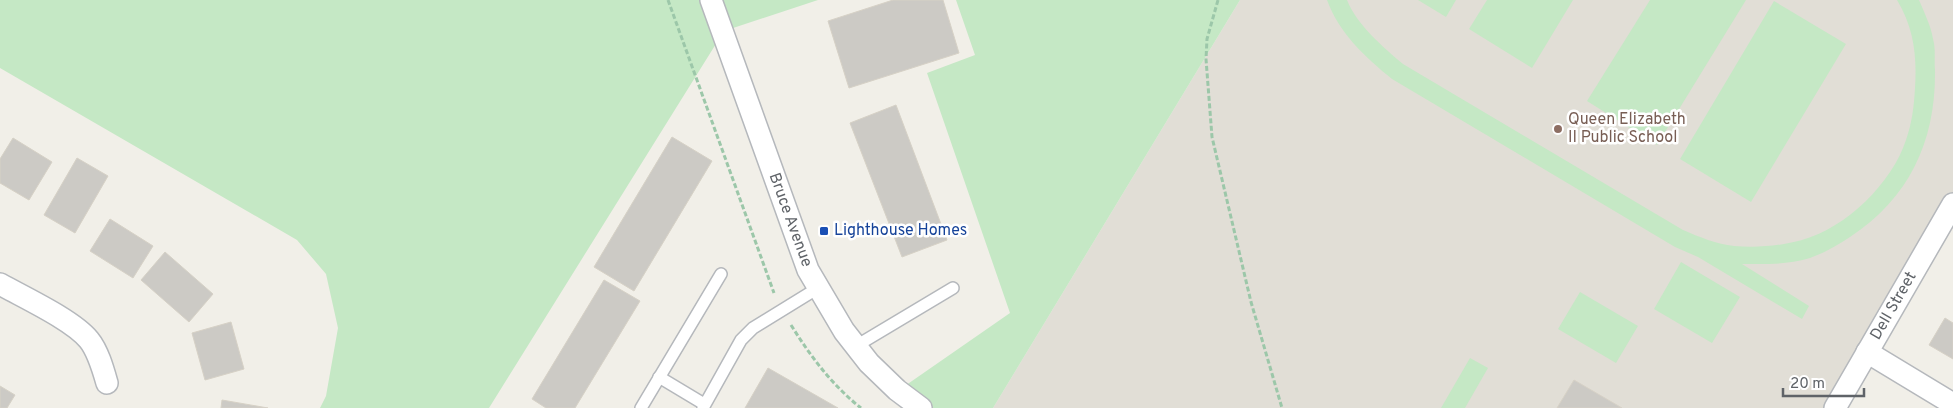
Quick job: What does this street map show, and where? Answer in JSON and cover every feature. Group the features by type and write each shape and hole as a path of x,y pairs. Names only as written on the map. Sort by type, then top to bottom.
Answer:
{"street":[{"name":"Bruce Avenue","path":"710,0 808,270 844,331 856,346 897,390 921,408"},
{"name":"Dell Street","path":"1835,408 1953,204"},
{"path":"0,284 74,326 90,340 107,383"},
{"path":"1867,352 1953,404"}],"lane":[{"path":"641,408 721,274"},
{"path":"659,377 704,406 740,340 753,328 818,288"},
{"path":"856,346 953,288"}],"path":[{"path":"668,0 782,310 820,369 841,392 861,408"},
{"path":"1218,0 1207,39 1206,59 1212,137 1251,302 1282,408"}],"shaded area":[{"name":"Queen Elizabeth II Public School","path":"1240,0 1953,0 1953,208 1837,408 993,408"}],"green space":[{"path":"0,0 818,0 724,31 489,408 320,408 326,396 338,328 326,274 297,240 0,68"},
{"path":"956,0 1240,0 993,408 924,408 899,390 1010,313 927,73 975,55"},
{"path":"1327,0 1347,0 1364,27 1403,64 1683,230 1708,240 1728,245 1751,247 1777,245 1819,234 1851,214 1865,202 1890,172 1899,156 1910,127 1915,76 1915,53 1911,32 1897,0 1919,0 1931,29 1935,70 1931,120 1915,165 1904,185 1889,204 1850,237 1810,258 1785,263 1742,264 1809,306 1802,319 1698,257 1675,247 1392,79 1354,44 1338,23"},
{"path":"1418,0 1456,0 1446,17"},
{"path":"1487,0 1573,0 1532,68 1469,29"},
{"path":"1650,0 1746,0 1657,145 1587,101"},
{"path":"1774,1 1846,44 1751,202 1680,159"},
{"path":"1681,262 1740,297 1712,343 1654,309"},
{"path":"1580,292 1638,326 1616,363 1558,329"},
{"path":"1470,358 1488,368 1465,408 1441,408"}],"building":[{"path":"893,0 943,0 959,53 849,88 828,21"},
{"path":"896,105 947,240 902,257 850,123"},
{"path":"672,137 712,161 634,291 594,267"},
{"path":"13,138 52,162 29,200 0,183 0,159"},
{"path":"77,158 108,176 75,233 44,215"},
{"path":"110,219 153,246 133,278 90,251"},
{"path":"165,252 213,294 189,322 141,280"},
{"path":"604,280 640,301 575,408 546,408 532,399"},
{"path":"1945,318 1953,323 1953,359 1929,345"},
{"path":"231,322 244,369 205,380 192,333"},
{"path":"768,368 838,408 745,408"},
{"path":"1574,380 1622,408 1557,408"},
{"path":"0,386 15,395 7,408 0,408"},
{"path":"222,400 268,408 221,408"}],"place":[{"name":"Queen Elizabeth II Public School","path":"1558,129"},
{"name":"Lighthouse Homes","path":"824,231"}]}
